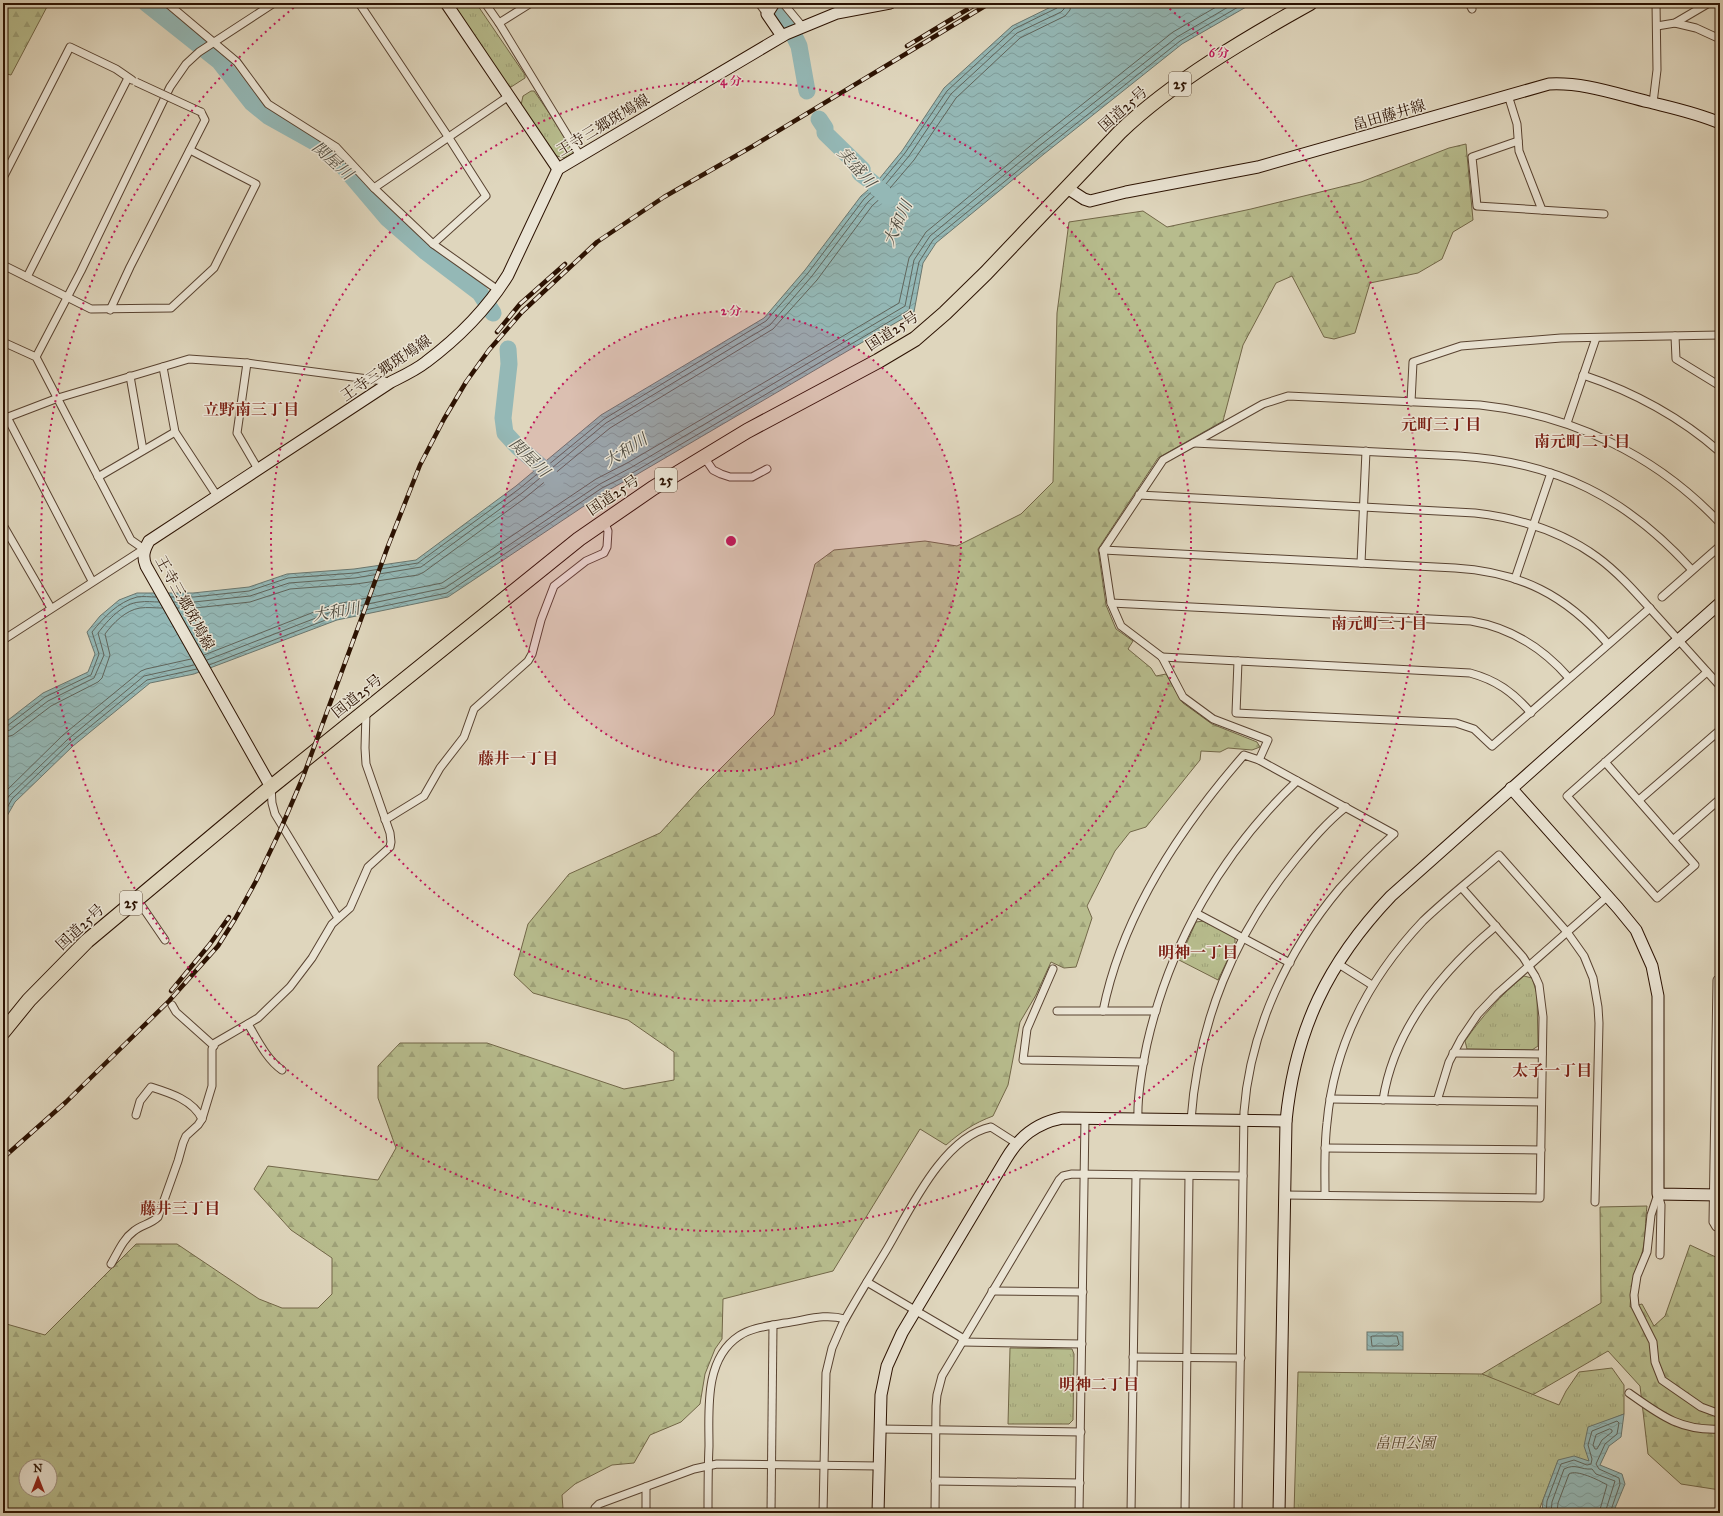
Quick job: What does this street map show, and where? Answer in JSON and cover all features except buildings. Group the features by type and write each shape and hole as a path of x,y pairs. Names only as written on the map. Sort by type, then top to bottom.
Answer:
{"highway":[{"name":"国道25号","path":"3,1032 29,1000 87,941 137,898 271,787 578,539 704,457 747,431 878,361 915,339 945,313 981,278 1120,132 1152,104 1210,64 1310,3"}],"street":[{"path":"167,3 212,44 237,62 268,104 336,147 374,188 433,244 495,294"},
{"path":"36,357 68,297 170,87 186,64 200,52 274,3"},
{"path":"359,3 486,196 433,244"},
{"path":"446,3 558,169"},
{"path":"485,3 499,23 580,156"},
{"path":"499,23 531,3"},
{"path":"759,3 771,8 784,35"},
{"path":"783,3 799,27"},
{"name":"王寺三郷斑鳩線","path":"271,787 146,566 143,558 144,549 149,541 391,382 425,363 473,321 508,275 558,169 799,27 837,13 890,3"},
{"path":"1653,103 1657,70 1656,3"},
{"path":"1657,26 1675,23 1708,3"},
{"path":"1675,23 1696,28 1720,39"},
{"path":"3,178 70,47 116,69 136,82 201,112 205,120 130,267 110,310"},
{"path":"26,277 128,78"},
{"name":"畠田藤井線","path":"1067,188 1084,200 1090,201 1131,191 1258,167 1540,86 1569,84 1584,85 1692,113 1720,123"},
{"path":"1508,95 1517,124 1519,151 1542,210"},
{"path":"374,188 509,96"},
{"path":"1518,141 1472,157 1477,206 1604,214"},
{"path":"3,265 91,310 171,308 214,268 256,184 190,150"},
{"path":"1411,402 1412,362 1461,346 1561,338 1720,335"},
{"path":"1675,336 1676,359 1720,386"},
{"path":"1567,423 1596,338"},
{"path":"3,640 92,581 144,549 131,540 36,357 4,345"},
{"path":"92,581 5,418 58,398 189,359 247,363 391,382"},
{"path":"247,363 237,433 258,469"},
{"path":"164,366 175,432 217,496"},
{"path":"1583,375 1619,388 1655,406 1695,432 1720,452"},
{"path":"130,376 143,450"},
{"path":"1259,760 1268,740 1213,719 1183,697 1162,657 1121,626 1112,603 1103,550 1163,460 1262,404 1288,396 1500,407 1541,415 1595,434 1634,454 1692,496 1720,523"},
{"path":"98,477 175,432"},
{"path":"1194,443 1483,458 1520,464 1551,472 1594,491 1630,513 1665,541 1692,570"},
{"path":"1361,563 1366,451"},
{"path":"704,457 713,470 730,477 752,477 767,469"},
{"path":"1515,579 1551,472"},
{"path":"1139,496 1475,514 1505,518 1533,526 1569,541 1596,556 1622,578 1720,686"},
{"path":"385,820 424,796 440,768 464,737 474,709 528,661 532,654 541,620 554,586 586,561 604,553 607,547 608,531 604,521"},
{"path":"3,526 51,608"},
{"path":"1662,597 1720,546"},
{"path":"1103,550 1471,569 1500,574 1546,592 1571,607 1591,625 1608,644"},
{"path":"1112,603 1471,621 1494,626 1537,646 1569,678"},
{"path":"1279,1513 1286,1121 1291,1082 1303,1037 1318,998 1337,963 1370,918 1390,896 1720,603"},
{"path":"1238,661 1236,713 1456,723 1474,729 1492,746 1650,608"},
{"path":"1162,657 1470,673 1483,676 1507,689 1531,712"},
{"path":"1605,762 1695,865 1657,898 1567,796 1605,762 1707,672"},
{"path":"111,1264 126,1239 135,1230 153,1222 158,1217 186,1136 198,1126 202,1119 212,1086 212,1049 215,1043 258,1018 290,987 312,958 332,924 350,908 368,867 390,847 390,833 366,764 366,711"},
{"path":"1639,800 1720,730"},
{"path":"1103,1011 1112,977 1128,933 1149,889 1175,843 1244,755 1259,760 1394,834 1358,868 1329,902 1290,963 1270,1004 1256,1048 1247,1088 1244,1120 1238,1513"},
{"path":"1138,1119 1138,1096 1144,1062 1156,1011 1174,957 1196,912 1215,879 1238,845 1269,808 1297,781"},
{"path":"271,787 272,803 275,814 338,918"},
{"path":"1511,788 1630,922 1641,938 1652,966 1656,984 1659,1013 1658,1194 1661,1205 1660,1255"},
{"path":"1673,840 1720,799"},
{"path":"1192,1120 1194,1083 1207,1026 1222,981 1243,937 1264,900 1278,881 1322,829 1346,807"},
{"path":"1325,1195 1325,1148 1330,1099 1346,1036 1355,1017 1372,985 1412,934 1440,906 1499,856 1567,932 1589,967 1598,1007 1596,1202"},
{"path":"1284,1195 1540,1198 1543,1017 1539,985 1529,966 1462,888"},
{"path":"1436,1101 1444,1073 1453,1053 1469,1026 1486,1005 1608,896"},
{"path":"137,898 165,940"},
{"path":"1196,912 1290,963"},
{"path":"1383,1100 1402,1039 1420,1009 1465,953 1496,926"},
{"path":"1337,963 1372,985"},
{"path":"1053,969 1027,1029 1023,1060 1144,1062"},
{"path":"1717,980 1717,1195 1713,1222 1720,1228"},
{"path":"172,1005 176,1012 214,1046"},
{"path":"1057,1011 1156,1011"},
{"path":"248,1024 270,1059 282,1070"},
{"path":"1453,1053 1542,1054"},
{"path":"136,1115 140,1101 151,1087 184,1100 196,1109 202,1119"},
{"path":"1330,1099 1541,1102"},
{"path":"878,1513 882,1388 887,1366 896,1343 1016,1144 1029,1132 1052,1120 1085,1118 1286,1121"},
{"path":"1079,1513 1085,1118"},
{"path":"823,1513 826,1373 832,1348 845,1319 928,1181 942,1161 962,1141 974,1133 991,1127 1016,1144"},
{"path":"1325,1148 1540,1150"},
{"path":"935,1513 936,1406 939,1386 948,1364 1059,1180 1067,1174 1243,1176"},
{"path":"1131,1513 1136,1175"},
{"path":"1185,1513 1190,1176"},
{"path":"1658,1194 1717,1195"},
{"path":"1658,1194 1651,1215 1647,1252 1637,1276 1634,1295 1635,1306 1654,1342 1655,1362 1662,1380 1701,1407 1720,1414"},
{"path":"868,1282 963,1340 1082,1344"},
{"path":"992,1291 1083,1292"},
{"path":"708,1513 709,1399 713,1377 721,1356 726,1348 739,1336 757,1328 814,1317 835,1316 845,1319"},
{"path":"771,1513 774,1325"},
{"path":"1133,1357 1240,1358"},
{"path":"1630,1393 1656,1412 1676,1423 1703,1430 1720,1430"},
{"path":"880,1429 1081,1432"},
{"path":"594,1513 595,1508 599,1504 694,1469 717,1464 879,1466"},
{"path":"935,1481 1080,1483"},
{"path":"646,1487 646,1513"}],"green space":[{"path":"3,3 49,3 11,75 3,73"},
{"path":"453,3 476,3 525,75 525,78 511,87 507,85"},
{"path":"531,91 534,91 576,152 564,158 557,156 552,152 521,105 523,96"},
{"path":"1466,144 1473,220 1453,232 1442,259 1418,273 1370,283 1355,333 1334,339 1324,337 1292,276 1276,283 1243,345 1223,421 1158,458 1098,549 1106,605 1116,629 1133,641 1128,649 1151,668 1156,676 1166,674 1183,703 1212,724 1257,742 1260,747 1252,750 1228,748 1220,752 1201,751 1200,760 1146,827 1130,832 1115,851 1087,906 1092,918 1076,967 1064,968 1051,962 1036,995 1020,1022 1008,1085 993,1116 968,1128 946,1145 920,1129 833,1271 723,1299 722,1339 715,1349 705,1374 700,1404 681,1422 650,1435 634,1463 612,1465 575,1484 562,1495 563,1509 532,1513 3,1513 3,1323 45,1335 136,1244 177,1244 259,1299 282,1308 318,1308 332,1294 332,1258 291,1230 254,1189 268,1166 378,1180 396,1148 378,1098 378,1066 400,1043 487,1043 624,1089 674,1080 674,1052 628,1020 533,993 514,975 528,924 569,874 660,833 701,788 774,715 815,564 834,550 925,541 957,546 1021,514 1053,482 1057,313 1069,222 1143,211 1167,227 1251,209 1361,182 1449,148"},
{"path":"1204,921 1235,937 1235,944 1218,980 1179,960 1196,922"},
{"path":"1524,976 1532,978 1537,994 1538,1046 1532,1050 1467,1049 1465,1041 1478,1023 1492,1006"},
{"path":"1647,1206 1643,1247 1633,1286 1630,1307 1642,1304 1654,1326 1665,1316 1690,1245 1720,1259 1720,1490 1681,1484 1648,1454 1640,1386 1608,1351 1529,1397 1482,1374 1601,1303 1600,1207"},
{"path":"1010,1348 1072,1349 1074,1354 1073,1420 1069,1424 1008,1424"},
{"name":"畠田公園","path":"1612,1368 1624,1385 1624,1414 1589,1428 1589,1461 1558,1461 1538,1513 1294,1513 1298,1372 1482,1374 1559,1405 1566,1391 1579,1372"}],"water":[{"name":"大和川","path":"1059,3 1253,3 1182,44 1044,154 936,243 923,263 914,312 605,492 448,597 337,620 194,674 150,683 73,746 15,802 3,823 3,724 43,693 88,672 95,654 87,632 100,616 119,600 137,593 193,593 249,587 287,574 354,569 416,560 516,486 601,415 764,318 805,270 861,196 875,184 902,151 944,88 1012,26"},
{"path":"1367,1332 1403,1332 1403,1350 1367,1350"},
{"path":"1624,1414 1621,1437 1609,1446 1600,1465 1622,1474 1625,1484 1613,1513 1542,1513 1543,1500 1558,1460 1574,1456 1589,1461 1584,1446 1588,1427"}],"waterway":[{"name":"関屋川","path":"146,3 219,61 252,103 268,116 320,145 342,165 387,218 426,252 480,293 493,313"},
{"name":"実盛川","path":"772,3 787,21 799,46 807,91"},
{"name":"実盛川","path":"819,119 825,128 825,133 862,169 860,173 890,199"},
{"name":"関屋川","path":"508,349 509,364 503,418 505,433 518,447 544,469 555,483"}],"railway":[{"path":"907,46 978,3"},
{"path":"3,1158 66,1102 169,1001 218,946 235,919 256,881 279,833 303,777 388,546 420,465 444,419 466,382 489,350 522,312 597,242 664,197 753,146 990,3"},
{"path":"497,332 520,304 565,264"},
{"path":"171,991 210,944 229,917"}],"district":[{"name":"立野南三丁目","path":"251,409"},
{"name":"元町三丁目","path":"1441,424"},
{"name":"南元町二丁目","path":"1582,441"},
{"name":"南元町三丁目","path":"1379,623"},
{"name":"藤井一丁目","path":"518,758"},
{"name":"明神一丁目","path":"1198,952"},
{"name":"太子一丁目","path":"1552,1070"},
{"name":"藤井三丁目","path":"180,1208"},
{"name":"明神二丁目","path":"1099,1384"}]}
